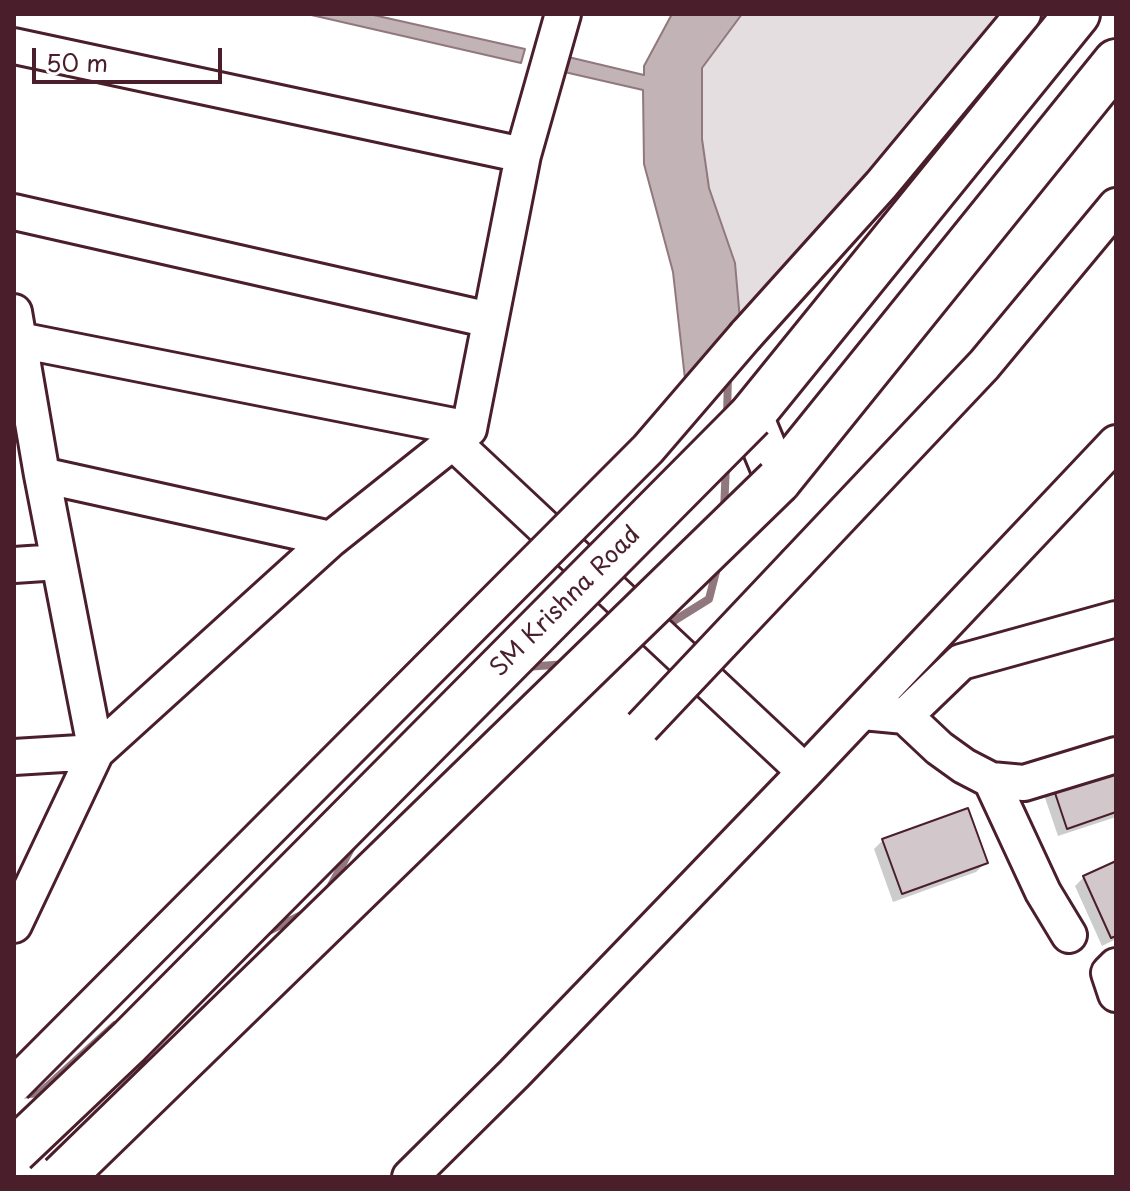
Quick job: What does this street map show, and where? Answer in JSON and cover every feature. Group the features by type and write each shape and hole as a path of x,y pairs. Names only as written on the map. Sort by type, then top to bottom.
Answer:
{"highway":[{"name":"SM Krishna Road","path":"14,1151 129,1042 751,416 1077,14"},
{"path":"62,1177 778,481 1116,62"}],"main road":[{"path":"751,416 778,481"}],"street":[{"path":"14,925 96,752 331,539 461,435 490,320 523,155 563,14"},
{"name":"SM Krishna Road","path":"14,1085 648,449 881,185 1023,14"},
{"path":"14,46 523,155"},
{"path":"642,727 984,365 1116,206"},
{"path":"14,212 490,320"},
{"path":"96,752 16,326 461,435 805,772"},
{"path":"410,1177 514,1074 863,712 1116,443"},
{"path":"42,475 331,539"},
{"path":"14,565 59,562"},
{"path":"905,716 961,662 1116,619"},
{"path":"863,712 905,716 939,748 991,780 1024,783 1116,755"},
{"path":"14,757 96,752"},
{"path":"991,780 1043,892 1069,935"},
{"path":"1116,966 1109,973 1116,994"}],"shaded area":[{"path":"307,14 369,14 525,49 521,63"},
{"path":"672,14 742,14 702,68 702,139 709,188 735,263 740,320 685,379 673,272 644,164 643,90 560,71 564,56 644,75 644,66"},
{"path":"742,14 997,14 892,154 740,320 735,263 709,188 702,139 702,68"}],"building":[{"path":"1116,763 1116,812 1067,829 1052,784"},
{"path":"968,808 988,863 902,894 882,839"},
{"path":"1116,861 1116,936 1111,938 1083,876"}],"waterway":[{"path":"727,419 728,372"},
{"path":"724,511 726,464"},
{"path":"664,627 709,599 718,564"},
{"path":"525,667 567,664"},
{"path":"327,893 355,841"},
{"path":"265,933 307,912"},
{"path":"19,1095 40,1093 115,1025"}]}
